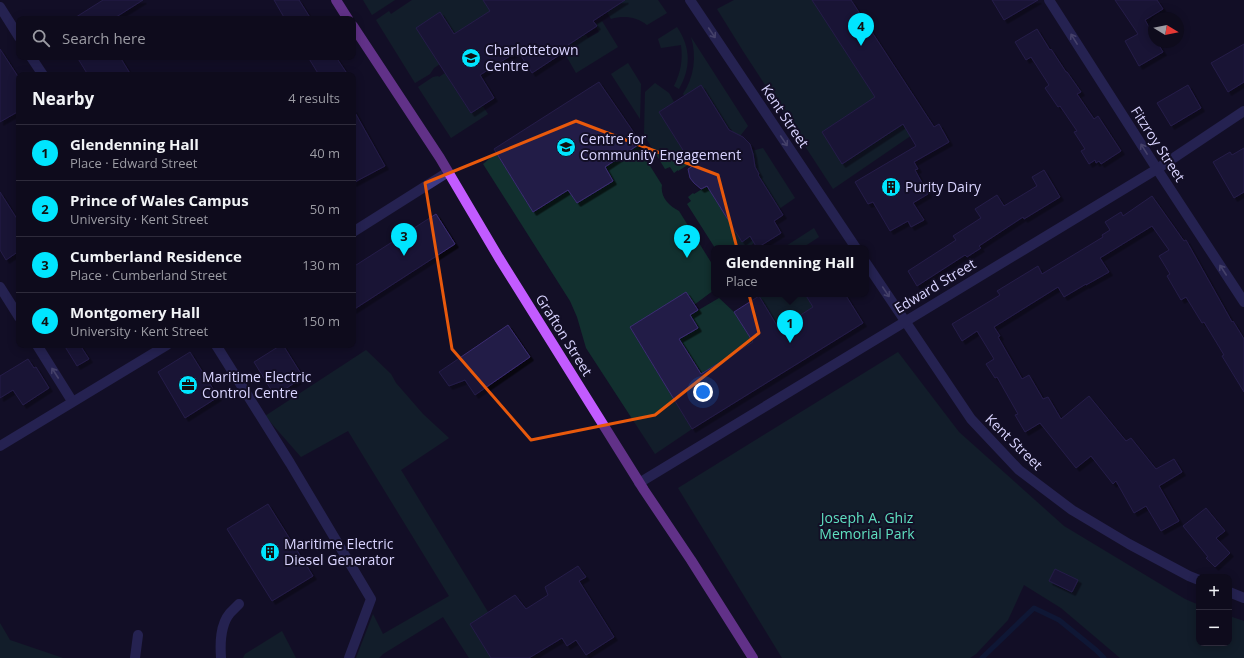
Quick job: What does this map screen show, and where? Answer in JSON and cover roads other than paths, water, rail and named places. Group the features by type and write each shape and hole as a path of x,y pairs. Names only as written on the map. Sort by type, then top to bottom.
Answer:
{"main road":[{"path":"336,0 346,16"},
{"name":"Grafton Street","path":"356,31 436,152 499,258 639,483 691,560 753,658"}],"street":[{"path":"0,3 4,0"},
{"name":"Fitzroy Street","path":"1049,0 1157,169 1243,298"},
{"name":"Kent Street","path":"695,2 854,245"},
{"path":"0,7 16,32"},
{"path":"33,60 41,72"},
{"name":"Edward Street","path":"639,483 1157,169 1244,111"},
{"path":"356,230 448,172"},
{"name":"Kent Street","path":"869,267 971,419 1019,470 1072,510 1129,544 1196,579"},
{"path":"0,287 16,312"},
{"path":"39,348 72,402"},
{"path":"0,446 162,348"},
{"path":"218,348 290,463 371,599 349,658"},
{"path":"1232,593 1244,598"},
{"path":"221,658 221,637 224,624 230,613 240,604"},
{"path":"135,658 138,635"}],"waterway":[{"path":"982,658 1034,608 1059,620 1104,658"}],"place":[{"name":"Montgomery Hall","path":"861,46"},
{"name":"Charlottetown Centre","path":"471,58"},
{"name":"Centre for Community Engagement","path":"566,147"},
{"name":"Purity Dairy","path":"891,187"},
{"name":"Cumberland Residence","path":"404,256"},
{"name":"Prince of Wales Campus","path":"687,258"},
{"name":"Glendenning Hall","path":"790,343"},
{"name":"Maritime Electric Control Centre","path":"188,385"},
{"name":"Maritime Electric Diesel Generator","path":"270,552"}],"park label":[{"name":"Joseph A. Ghiz Memorial Park","path":"867,526"}]}
